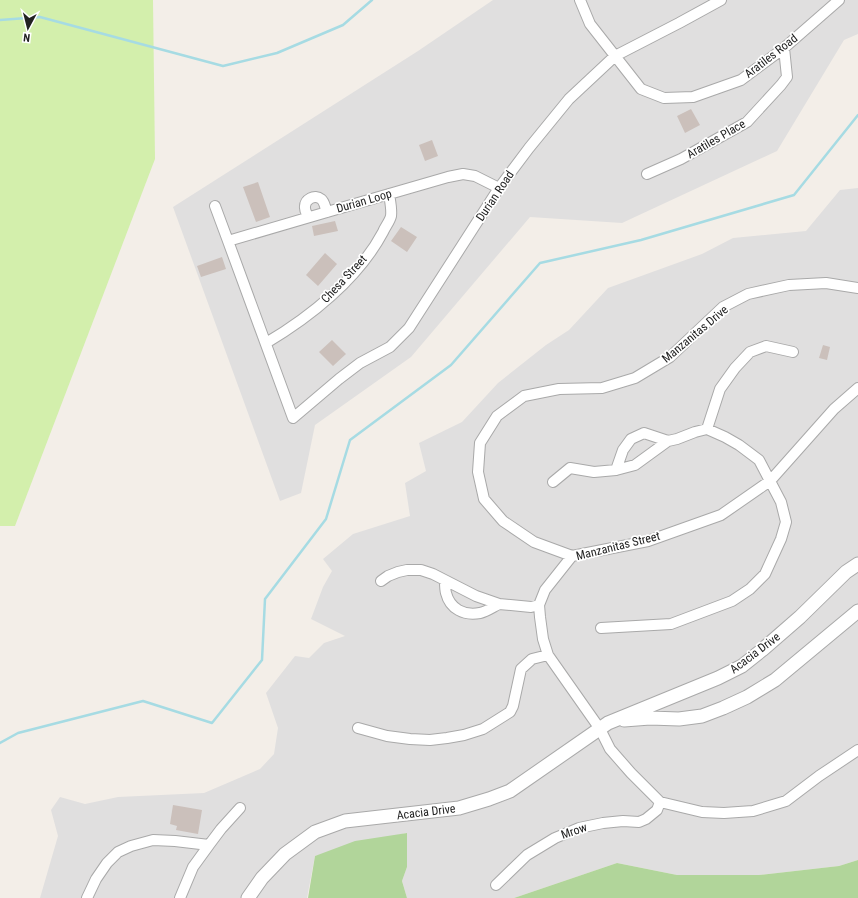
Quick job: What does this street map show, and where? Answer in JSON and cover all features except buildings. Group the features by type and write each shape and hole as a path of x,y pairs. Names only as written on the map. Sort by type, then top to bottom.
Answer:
{"street":[{"name":"Aratiles Road","path":"580,0 590,24 641,89 664,98 693,97 741,80 784,48 838,0"},
{"name":"Durian Road","path":"266,343 293,418 338,379 360,363 390,347 409,328 499,188 569,99 615,56 679,24 721,0"},
{"name":"Aratiles Place","path":"647,174 680,159 747,122 787,77 784,48"},
{"name":"Durian Loop","path":"228,241 448,177 463,174 475,176 499,188"},
{"name":"Chesa Street","path":"266,343 288,330 307,316 335,292 356,270 379,240 391,216 389,194"},
{"path":"308,217 305,204 310,198 318,197 321,199 324,202 327,212"},
{"path":"215,206 266,343"},
{"name":"Manzanitas Drive","path":"572,556 534,542 503,521 484,499 478,472 480,443 497,416 524,396 559,389 602,388 635,378 670,357 723,307 748,294 789,284 826,283 858,288"},
{"path":"707,430 720,389 735,368 750,352 766,346 793,352"},
{"name":"Manzanitas Street","path":"660,802 610,749 605,725 548,654 543,639 540,617 540,605 545,590 572,556 648,541 720,515 770,481 834,409 858,388"},
{"path":"553,482 570,468 594,472 616,470 635,465 668,441 695,432 707,430 725,437 739,445 759,460 781,502 786,522 781,539 765,574 750,589 732,601 671,624 601,628"},
{"path":"616,470 623,450 631,439 644,433 668,441"},
{"name":"Acacia Drive","path":"248,898 262,878 285,854 315,832 345,821 459,808 489,800 510,791 605,725 718,678 742,666 800,617 846,572 858,564"},
{"path":"381,581 398,572 420,570 433,574 476,596 499,604 531,607 540,605"},
{"path":"445,581 445,592 452,606 462,613 481,613 499,604"},
{"name":"Acacia Drive","path":"605,725 650,718 678,719 702,716 723,708 747,697 775,680 858,611"},
{"path":"358,728 387,736 430,740 464,735 483,729 510,712 513,706 521,669 532,659 548,654"},
{"path":"660,802 702,812 724,813 753,811 786,801 858,750"},
{"name":"Mrow","path":"496,885 527,855 555,838 579,828 602,823 622,821 639,822 646,820 657,810 660,802"},
{"path":"180,898 193,867 220,829 240,808"},
{"path":"87,898 96,879 107,863 118,852 131,846 153,840 209,845"}],"shaded area":[{"path":"493,0 858,0 858,34 844,40 777,151 622,223 530,217 411,357 315,425 301,493 280,501 173,207 418,51"},
{"path":"858,188 858,860 839,866 759,875 677,875 617,863 514,898 407,898 402,881 407,867 406,833 315,856 307,898 40,898 58,836 51,810 60,797 85,804 118,797 204,793 260,769 274,754 278,728 266,693 295,656 309,658 324,643 345,636 311,619 323,587 332,571 323,559 353,534 410,516 405,483 426,471 419,443 462,422 498,383 546,345 569,330 608,288 702,254 733,238 806,231 840,190"}],"green space":[{"path":"0,0 153,0 155,159 15,526 0,526"},
{"path":"407,833 407,867 402,881 407,898 308,898 315,856 355,841"},
{"path":"858,860 858,898 514,898 617,863 677,875 759,875 839,866"}],"waterway":[{"path":"0,20 40,17 223,66 277,53 343,25 372,0"},
{"path":"0,743 18,733 143,701 212,723 262,660 265,599 326,519 350,440 451,365 540,263 641,240 794,195 858,115"}]}
